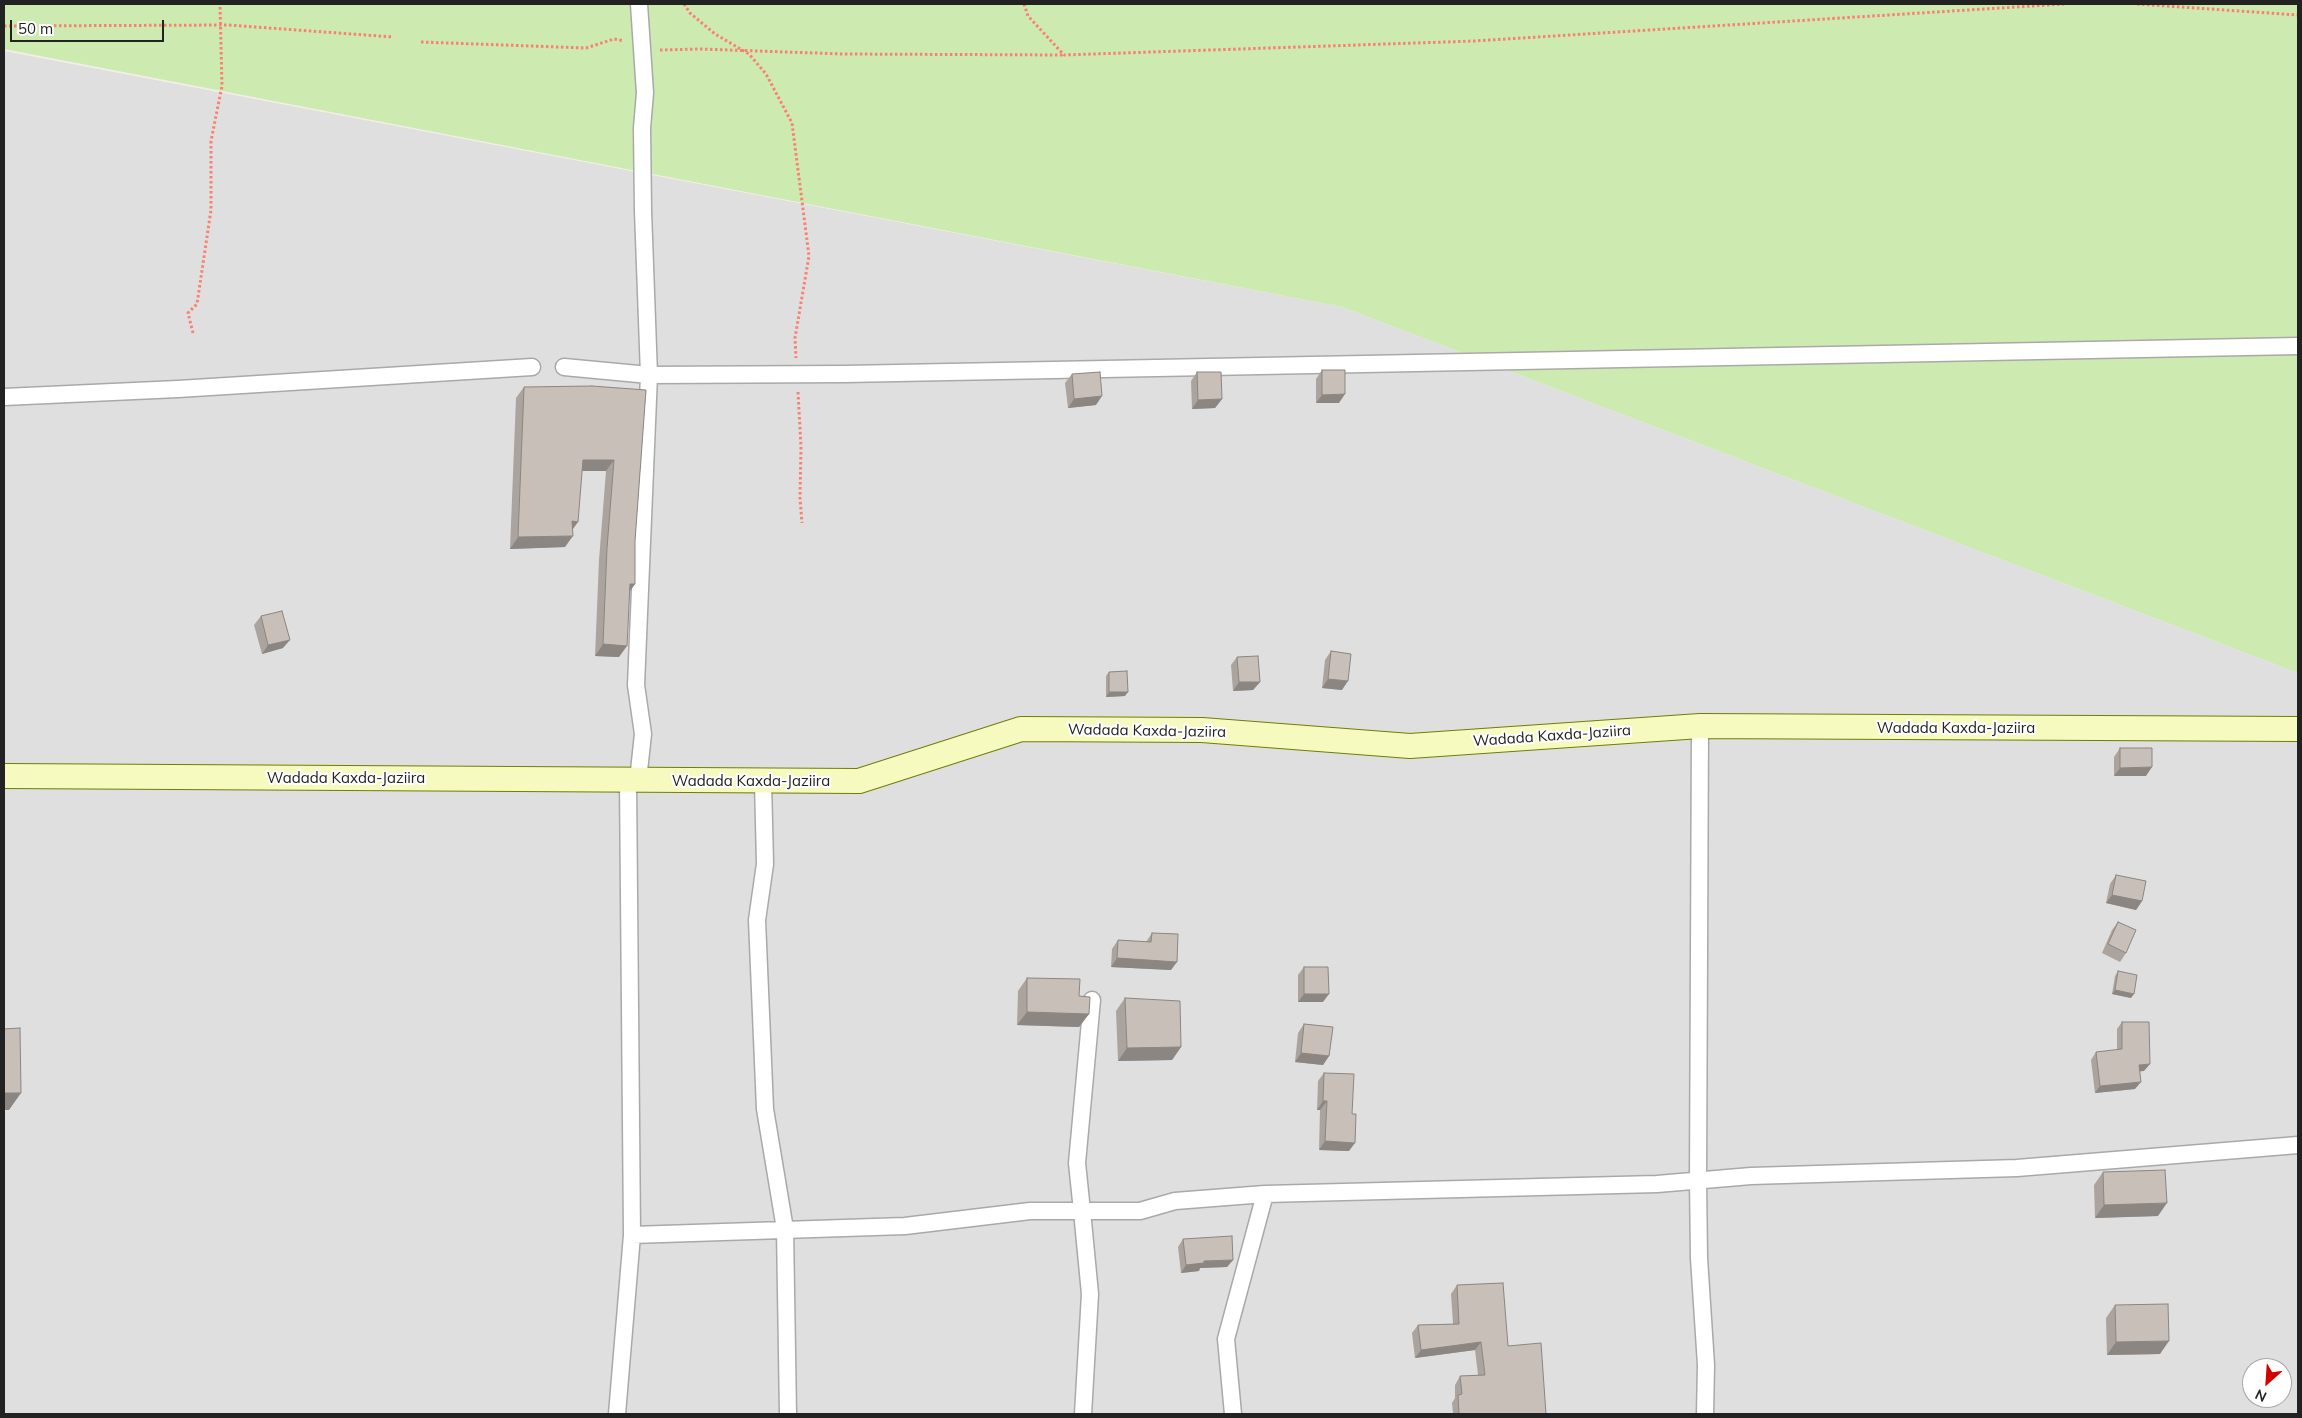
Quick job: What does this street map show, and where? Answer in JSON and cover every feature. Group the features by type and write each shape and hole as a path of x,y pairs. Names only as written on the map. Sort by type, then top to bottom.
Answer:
{"street":[{"path":"617,1414 632,1235 633,780 643,734 636,685 649,375 643,211 642,128 645,93 639,4"},
{"path":"564,368 649,375 797,374 2298,346"},
{"path":"4,397 178,389 532,367"},
{"path":"1700,726 1698,1180 1699,1258 1706,1365 1705,1414"},
{"name":"Wadada Kaxda-Jaziira","path":"4,776 763,782 859,781 1021,729 1202,730 1410,746 1700,726 2298,729"},
{"path":"763,782 765,864 757,920 765,1109 785,1229 788,1414"},
{"path":"1083,1414 1090,1294 1077,1163 1092,1000"},
{"path":"632,1235 905,1226 1030,1211 1140,1211 1175,1201 1265,1194 1657,1184 1751,1176 2017,1168 2298,1145"},
{"path":"1233,1414 1226,1339 1265,1194"}],"path":[{"path":"192,333 188,313 197,304 211,210 211,141 222,86 220,4"},
{"path":"684,4 690,13 716,34 749,54 766,74 792,123 809,256 795,338 801,447 800,498 802,523"},
{"path":"1024,4 1028,16 1064,55"},
{"path":"421,42 586,48 614,39 659,50 742,50 843,54 1064,55 1474,40 2064,4"},
{"path":"2137,4 2298,15"},
{"path":"4,26 221,25 393,37"}],"shaded area":[{"path":"4,51 1342,307 2298,673 2298,1414 4,1414"}],"green space":[{"path":"4,4 2298,4 2298,673 1342,307 4,49"}],"building":[{"path":"1322,370 1345,370 1345,394 1322,395"},
{"path":"1100,372 1102,396 1074,399 1072,374"},
{"path":"1197,372 1221,372 1222,399 1198,400"},
{"path":"592,386 646,390 635,541 635,584 630,584 627,646 603,644 607,548 614,460 583,460 578,522 572,521 573,536 518,537 524,387"},
{"path":"282,611 290,640 268,645 261,616"},
{"path":"1331,651 1351,654 1348,681 1328,679"},
{"path":"1258,656 1260,682 1239,682 1237,657"},
{"path":"1127,671 1128,692 1109,692 1109,672"},
{"path":"2120,748 2152,748 2152,767 2120,768"},
{"path":"2116,875 2146,881 2142,901 2112,895"},
{"path":"2118,922 2136,930 2126,953 2108,944"},
{"path":"1152,933 1178,934 1177,962 1117,958 1118,940 1151,942"},
{"path":"1304,967 1328,967 1329,994 1304,994"},
{"path":"2118,971 2137,975 2134,994 2115,990"},
{"path":"1027,978 1080,979 1079,996 1090,997 1089,1014 1027,1012"},
{"path":"1125,998 1180,1001 1181,1047 1127,1048"},
{"path":"2122,1022 2149,1022 2150,1064 2139,1065 2141,1082 2100,1086 2096,1052 2122,1049"},
{"path":"1304,1024 1333,1027 1329,1056 1301,1053"},
{"path":"20,1028 21,1093 4,1093 4,1029"},
{"path":"1324,1073 1354,1074 1352,1114 1356,1114 1355,1143 1325,1141 1327,1101 1323,1101"},
{"path":"2165,1170 2167,1203 2104,1205 2103,1172"},
{"path":"1232,1236 1233,1260 1204,1261 1204,1263 1186,1265 1183,1239"},
{"path":"1503,1283 1508,1346 1541,1343 1546,1414 1459,1414 1458,1395 1462,1394 1460,1376 1485,1375 1481,1342 1421,1350 1418,1325 1459,1324 1457,1285"},
{"path":"2168,1304 2169,1341 2116,1342 2115,1305"}]}
